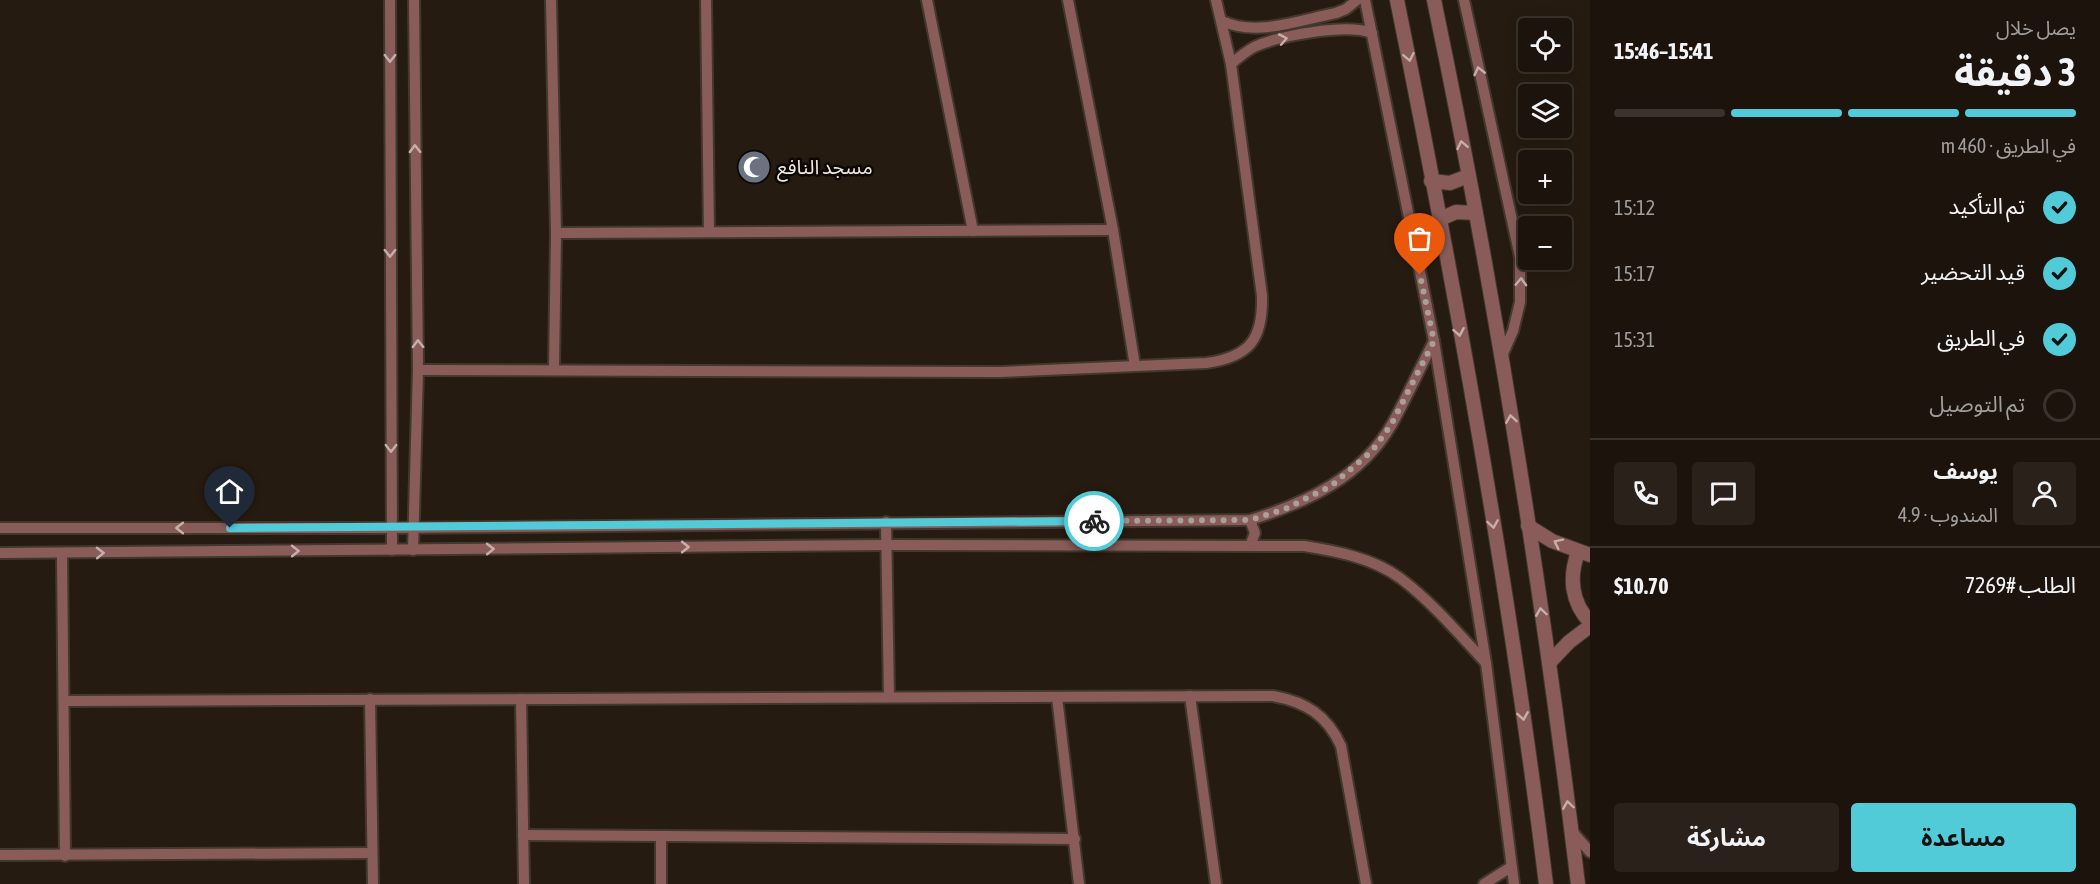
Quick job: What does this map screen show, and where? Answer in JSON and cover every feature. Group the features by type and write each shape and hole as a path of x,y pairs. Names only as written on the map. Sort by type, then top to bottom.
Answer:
{"street":[{"path":"390,0 392,550"},
{"path":"413,550 418,370 414,0"},
{"path":"551,0 556,233 554,368"},
{"path":"706,0 709,232"},
{"path":"927,0 973,231"},
{"path":"1068,0 1113,230 1135,366"},
{"path":"418,370 554,368 731,372 1000,372 1223,361 1238,356 1256,338 1262,296 1231,64 1216,0"},
{"path":"1222,21 1236,27 1257,28 1341,11 1357,0"},
{"path":"1365,0 1434,341 1486,663 1514,884"},
{"path":"1397,0 1483,464 1534,781 1546,884"},
{"path":"1434,0 1475,213 1528,526 1549,663 1578,884"},
{"path":"1464,0 1520,257 1520,302 1513,331 1500,358"},
{"path":"1231,64 1246,51 1269,42 1346,27 1372,33"},
{"path":"1431,181 1450,183 1468,176"},
{"path":"1438,220 1456,212 1475,213"},
{"path":"556,233 1113,230"},
{"path":"0,528 413,528 1250,520 1285,509 1324,491 1372,451 1391,425 1434,341"},
{"path":"1250,520 1255,533 1250,546"},
{"path":"886,522 889,697"},
{"path":"1528,526 1552,541 1584,554 1573,571 1573,590 1580,609 1590,624 1549,663"},
{"path":"0,553 886,545 1304,546 1337,552 1399,578 1450,623 1486,663"},
{"path":"62,554 65,856"},
{"path":"1190,696 1216,884"},
{"path":"64,700 1273,696 1306,705 1328,722 1341,746 1366,884"},
{"path":"1057,697 1079,884"},
{"path":"370,699 373,884"},
{"path":"521,699 524,884"},
{"path":"1571,830 1590,852"},
{"path":"523,834 1075,839"},
{"path":"661,836 661,884"},
{"path":"0,855 372,853"},
{"path":"1484,884 1511,867"}],"way so far":[{"path":"1094,521 1250,520 1285,509 1331,486 1372,451 1391,425 1434,341 1420,275"}],"place":[{"name":"مسجد النافع","path":"754,167"}],"route":[{"path":"230,528 1094,521"}]}
